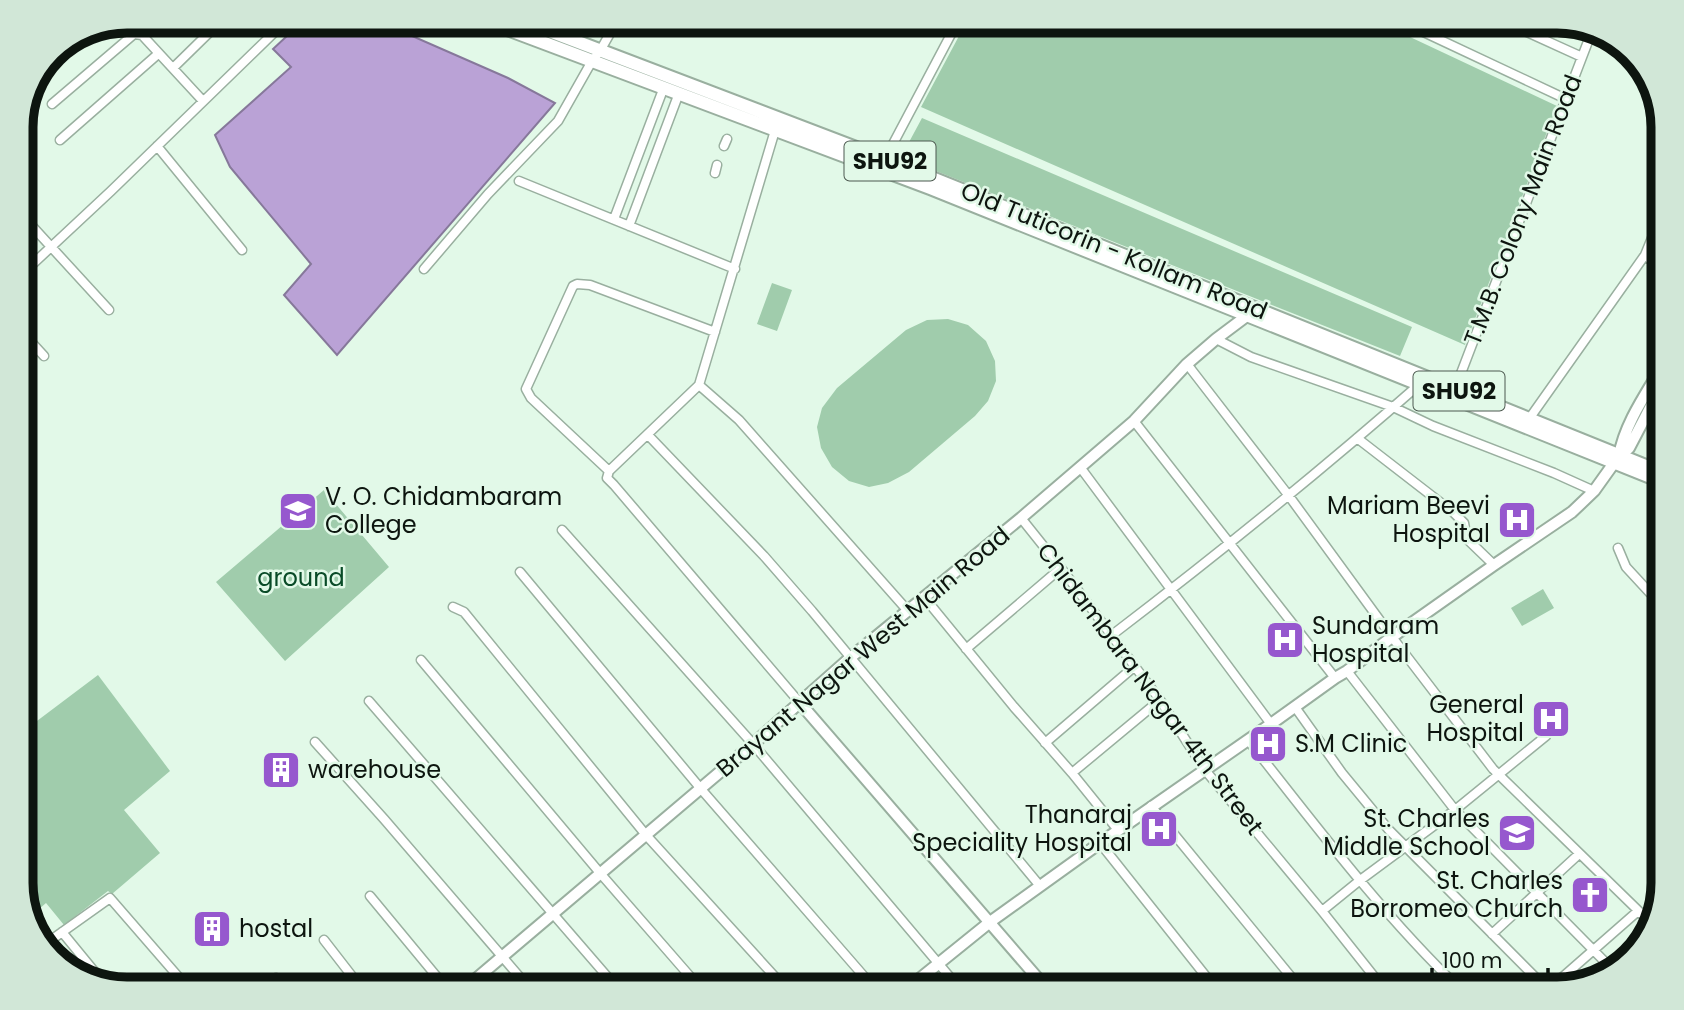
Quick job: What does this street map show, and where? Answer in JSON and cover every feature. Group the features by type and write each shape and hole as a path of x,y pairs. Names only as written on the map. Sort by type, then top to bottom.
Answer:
{"main road":[{"path":"524,33 596,56 679,93 777,124 930,188 1252,312"},
{"name":"Old Tuticorin - Kollam Road","path":"548,33 596,56 777,124 886,159 1422,381 1455,389 1617,459 1651,469"},
{"path":"1422,381 1617,459 1651,476"}],"street":[{"path":"173,68 209,33"},
{"path":"33,264 274,33"},
{"path":"424,269 488,194 558,121 610,33"},
{"path":"886,159 952,33"},
{"path":"1426,33 1566,99"},
{"path":"1529,33 1582,57"},
{"path":"52,104 134,34 142,35 203,101"},
{"name":"T.M.B. Colony Main Road","path":"1455,389 1589,39"},
{"path":"60,139 158,54"},
{"path":"614,219 664,87"},
{"path":"629,226 679,93"},
{"path":"777,124 699,385 609,471 607,478 1037,977"},
{"path":"157,146 242,250"},
{"path":"519,181 734,269"},
{"path":"33,226 108,310"},
{"path":"1529,419 1645,255 1651,240"},
{"path":"1645,255 1651,260"},
{"path":"609,471 531,398 526,389 573,286 590,285 715,332"},
{"name":"Brayant Nagar West Main Road","path":"478,977 850,659 1134,421 1216,339 1252,312"},
{"path":"1216,339 1251,357 1393,407 1433,426 1594,491"},
{"path":"33,344 44,356"},
{"path":"1188,365 1499,775 1645,917"},
{"path":"1112,635 1289,496 1422,381"},
{"path":"699,385 739,420 908,611"},
{"path":"1617,459 1633,418 1651,386"},
{"path":"922,977 990,922 1151,806 1572,512 1594,491 1617,459 1629,448 1651,406"},
{"path":"1134,421 1335,678"},
{"path":"648,435 764,556 812,611 1040,886"},
{"path":"1357,438 1454,513 1464,523 1467,539 1494,565"},
{"path":"1080,467 1271,724"},
{"name":"Chidambara Nagar 4th Street","path":"1021,518 1160,700 1205,770 1373,977"},
{"path":"562,530 753,744 950,977"},
{"path":"1618,548 1626,567 1645,590 1651,593"},
{"path":"967,649 1061,568"},
{"path":"520,572 701,789 865,977"},
{"path":"924,597 1118,830"},
{"path":"453,607 464,612 646,835 775,977"},
{"path":"421,660 691,977"},
{"path":"1045,743 1135,666"},
{"path":"1347,671 1455,810 1606,963"},
{"path":"1072,773 1160,700"},
{"path":"369,701 608,977"},
{"path":"1295,706 1342,772 1405,847 1536,977"},
{"path":"1322,911 1455,810 1546,736"},
{"path":"1248,740 1359,881 1445,977"},
{"path":"315,742 520,977"},
{"path":"1151,806 1291,977"},
{"path":"1100,843 1206,977"},
{"path":"1492,934 1579,853"},
{"path":"370,896 437,977"},
{"path":"52,939 110,898 179,977"},
{"path":"1562,977 1638,911"},
{"path":"62,932 93,971"},
{"path":"324,940 353,977"}],"green space":[{"path":"961,33 1402,33 1557,106 1465,345 921,107"},
{"path":"922,118 1412,327 1400,356 901,157"},
{"path":"772,283 792,290 777,331 757,324"},
{"path":"948,319 968,325 986,341 995,361 996,381 988,401 975,416 909,472 888,483 869,487 849,481 832,467 821,448 817,427 822,408 837,388 906,330 927,320"},
{"name":"ground","path":"324,490 389,567 285,661 216,582"},
{"path":"1543,589 1554,608 1522,626 1511,608"},
{"path":"98,675 170,771 124,810 160,853 112,894 108,891 64,925 46,903 37,911 33,889 33,724"}],"shaded area":[{"path":"290,33 405,33 508,78 555,103 337,355 284,295 311,264 230,167 215,135 291,67 273,49"}],"place":[{"name":"V. O. Chidambaram College","path":"298,511"},
{"name":"Mariam Beevi Hospital","path":"1517,520"},
{"name":"Sundaram Hospital","path":"1285,640"},
{"name":"General Hospital","path":"1551,719"},
{"name":"S.M Clinic","path":"1268,744"},
{"name":"warehouse","path":"281,770"},
{"name":"Thanaraj Speciality Hospital","path":"1159,829"},
{"name":"St. Charles Middle School","path":"1517,833"},
{"name":"St. Charles Borromeo Church","path":"1590,895"},
{"name":"hostal","path":"212,929"}]}
